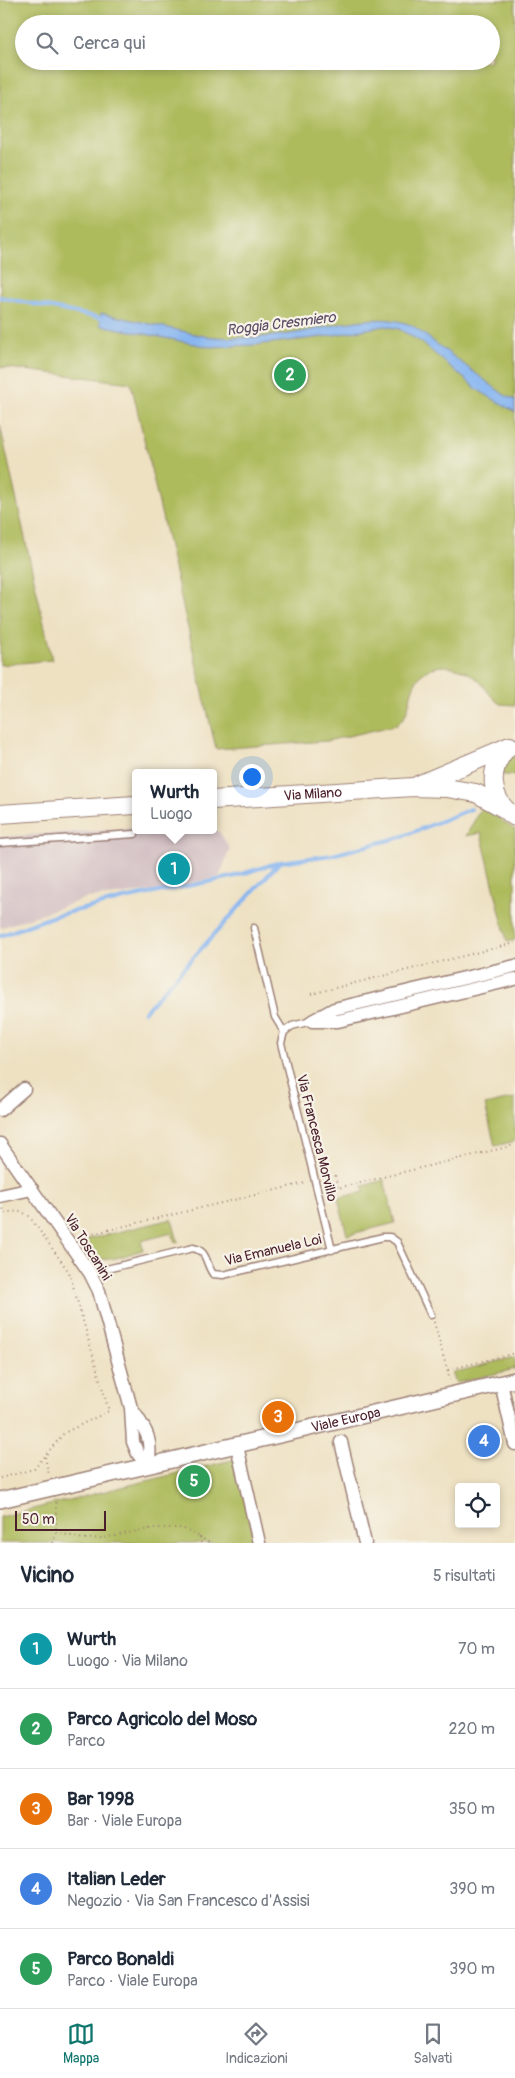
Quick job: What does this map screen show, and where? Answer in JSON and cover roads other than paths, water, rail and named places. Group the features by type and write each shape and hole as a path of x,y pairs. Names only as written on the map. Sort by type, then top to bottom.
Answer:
{"main road":[{"name":"Via Milano","path":"413,788 512,744"},
{"name":"Via Milano","path":"509,812 495,792 493,775 496,764 502,754 512,744"},
{"name":"Via Milano","path":"217,800 413,788 464,789 476,793 509,812"},
{"path":"0,814 132,805"}],"street":[{"path":"312,1021 334,1009 515,966"},
{"path":"312,1021 338,1021 515,979"},
{"path":"449,981 452,994"},
{"path":"410,991 413,1004"},
{"path":"0,1110 24,1090"},
{"name":"Via Toscanini","path":"0,1144 70,1243 90,1273 99,1291 131,1408 133,1442 138,1454 148,1466"},
{"path":"1,1200 32,1189"},
{"path":"508,1382 515,1444"},
{"name":"Viale Europa","path":"0,1500 508,1382"},
{"path":"341,1442 365,1543"},
{"path":"237,1446 259,1543"}],"lane":[{"path":"0,843 135,834"},
{"path":"254,928 275,1017 284,1032 292,1026 312,1021"},
{"name":"Via Francesca Morvillo","path":"284,1032 281,1043 332,1250"},
{"name":"Via Emanuela Loi","path":"90,1273 193,1248 200,1249 205,1255 208,1268 213,1274 223,1275 383,1237 390,1237 397,1242 431,1315"}],"water":[{"path":"101,313 204,336 225,338 246,338 304,332 368,320 399,321 413,326 503,394 515,400 515,412 478,390 421,342 399,329 385,326 323,337 254,345 210,347 100,325"}],"waterway":[{"name":"Roggia Cresmiero","path":"0,297 105,319"},
{"path":"0,936 54,916 124,899 232,877 280,862 332,855 401,837 471,809"},
{"path":"144,1012 278,864"}],"place":[{"name":"Parco Agricolo del Moso","path":"290,375"},
{"name":"Wurth","path":"174,869"},
{"name":"Bar 1998","path":"278,1417"},
{"name":"Italian Leder","path":"484,1441"},
{"name":"Parco Bonaldi","path":"194,1481"}]}
